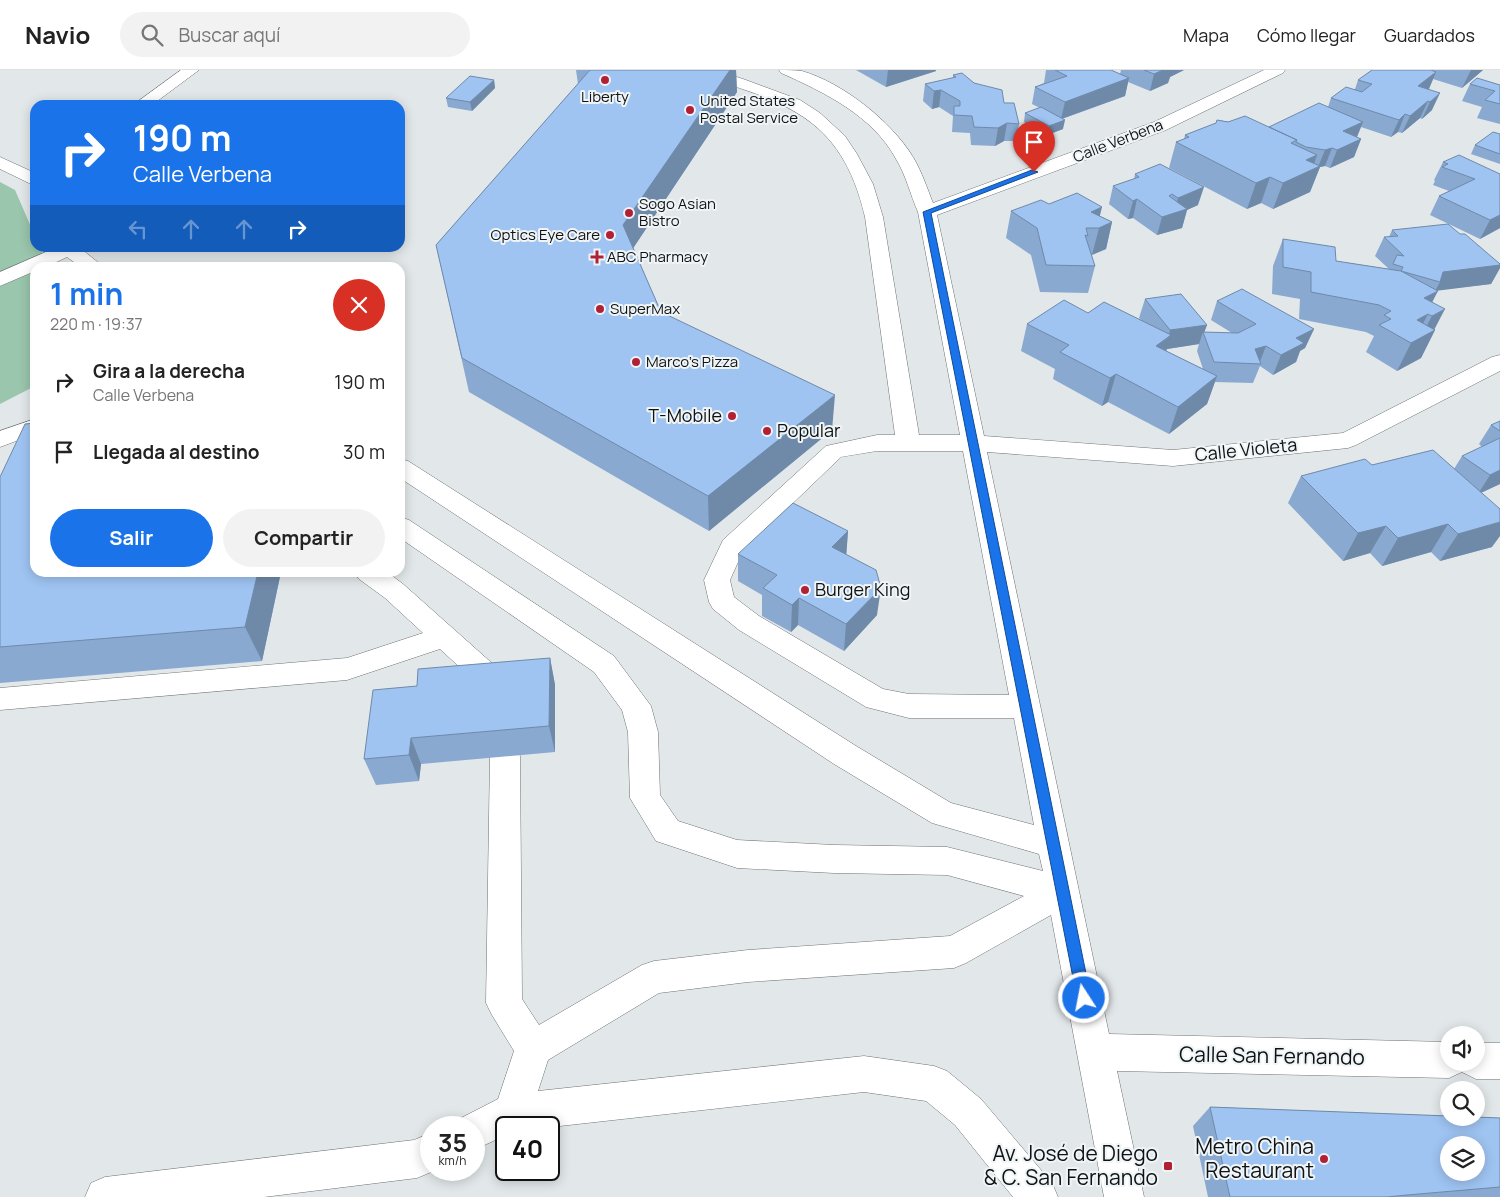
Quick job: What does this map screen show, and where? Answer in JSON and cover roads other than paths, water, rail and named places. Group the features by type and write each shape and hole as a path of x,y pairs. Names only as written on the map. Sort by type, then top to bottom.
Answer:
{"street":[{"path":"148,100 191,70"},
{"path":"699,70 759,90 799,106 832,131 855,162 869,192 908,443"},
{"path":"787,70 822,84 875,120 902,153 927,212 1124,1197"},
{"name":"Calle Verbena","path":"927,212 1160,126 1277,70"},
{"path":"0,162 30,177"},
{"path":"39,262 61,252"},
{"path":"72,252 86,262"},
{"path":"0,280 30,266"},
{"name":"Calle Violeta","path":"1027,707 909,706 876,699 749,623 722,602 717,580 732,546 834,451 877,443 974,443 1173,458 1348,440 1500,362"},
{"path":"0,440 30,428"},
{"path":"405,470 821,740 943,814 1054,844"},
{"path":"405,529 604,664 636,706 643,732 645,798 667,831 737,854 834,859 947,861 1063,892"},
{"path":"375,577 394,591 502,690"},
{"path":"0,699 347,669 444,637"},
{"path":"505,756 504,1003 533,1048"},
{"path":"513,1112 533,1048 654,977 748,966 954,952 1063,892"},
{"name":"Calle San Fernando","path":"1094,1052 1440,1060"},
{"path":"1485,1061 1500,1061"},
{"path":"485,1126 513,1112 864,1074 934,1084 968,1112 1038,1197"},
{"path":"105,1197 420,1158"}],"place":[{"name":"Liberty","path":"605,80"},
{"name":"United States Postal Service","path":"690,110"},
{"name":"Sogo Asian Bistro","path":"629,213"},
{"name":"Optics Eye Care","path":"610,235"},
{"name":"ABC Pharmacy","path":"597,257"},
{"name":"SuperMax","path":"600,309"},
{"name":"Marco's Pizza","path":"636,362"},
{"name":"T-Mobile","path":"732,416"},
{"name":"Popular","path":"767,431"},
{"name":"Burger King","path":"805,590"},
{"name":"Metro China Restaurant","path":"1324,1159"},
{"name":"Av. José de Diego & C. San Fernando","path":"1168,1166"}]}
